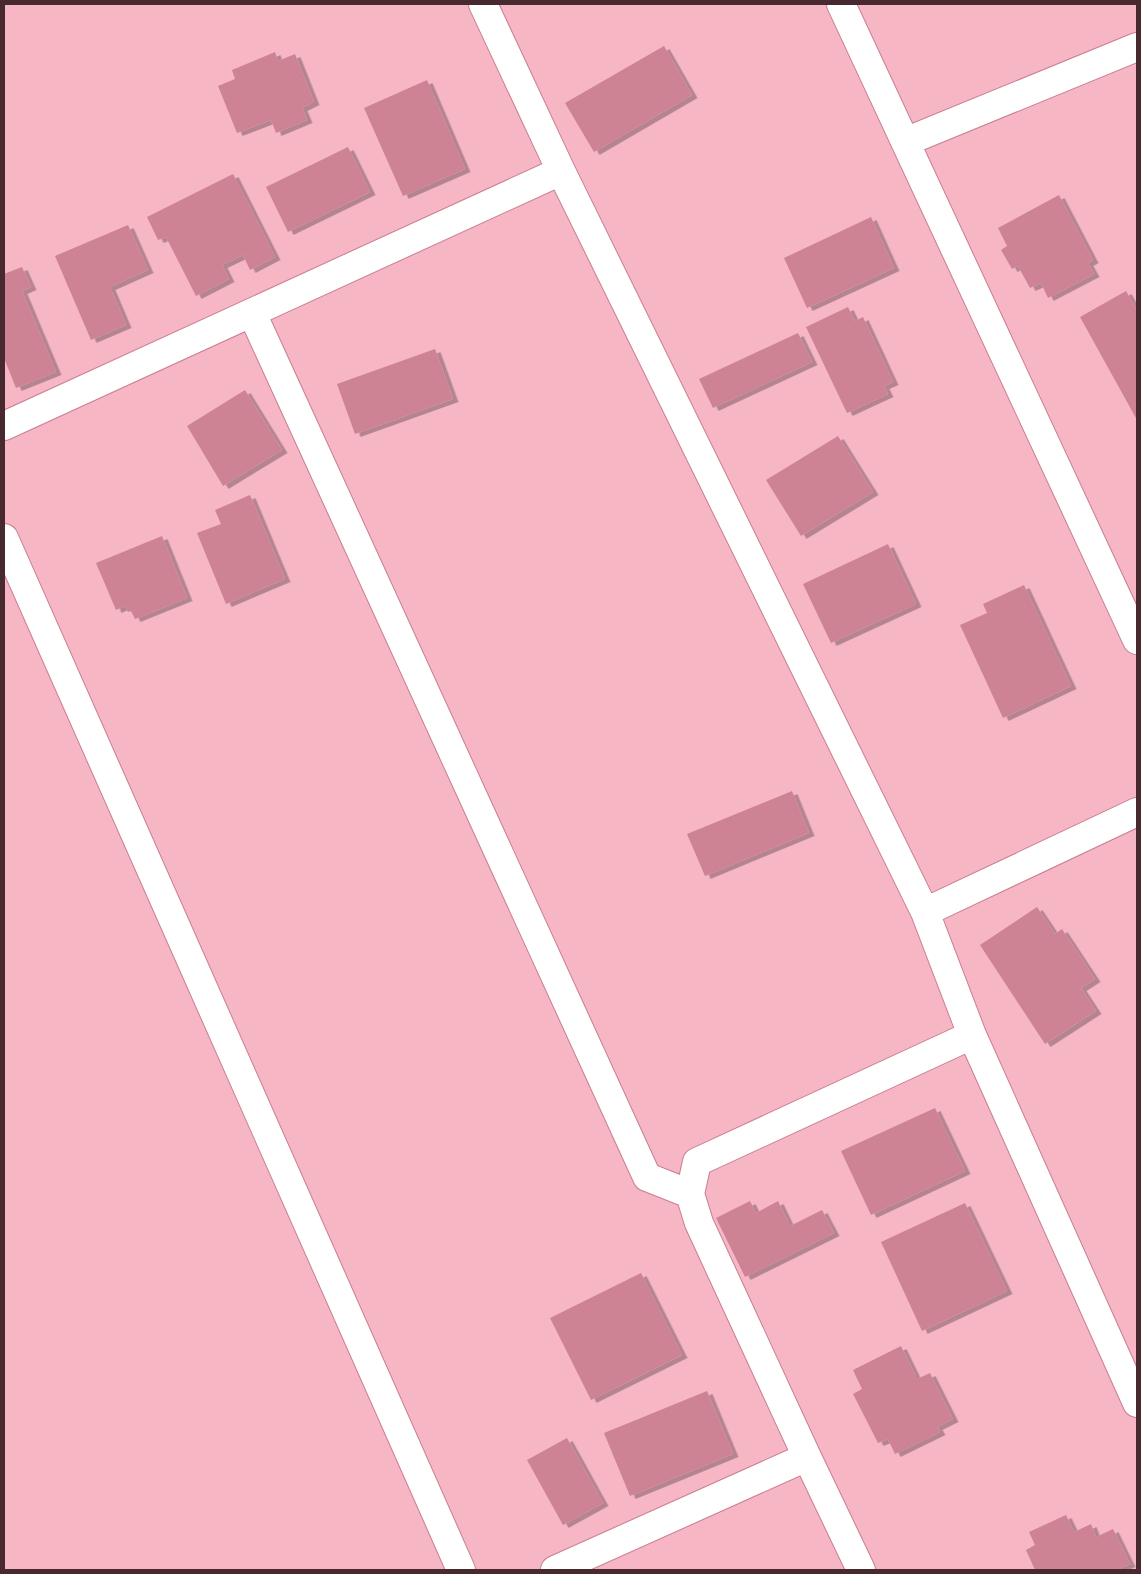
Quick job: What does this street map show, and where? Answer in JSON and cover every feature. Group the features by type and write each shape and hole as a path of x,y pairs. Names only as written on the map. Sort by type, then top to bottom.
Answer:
{"street":[{"path":"483,4 561,171 925,912 972,1035 1137,1403"},
{"path":"841,4 1137,640"},
{"path":"904,142 1137,46"},
{"path":"4,426 561,171"},
{"path":"252,313 646,1177 690,1194"},
{"path":"4,538 461,1570"},
{"path":"925,912 1137,812"},
{"path":"861,1570 699,1223 690,1194 697,1162 972,1035"},
{"path":"555,1570 807,1457"}],"building":[{"path":"664,46 692,95 594,152 565,103"},
{"path":"275,52 278,61 295,54 314,102 302,108 307,120 276,133 271,120 237,133 218,86 235,79 232,70"},
{"path":"427,80 465,169 403,196 364,108"},
{"path":"348,147 370,192 288,232 266,187"},
{"path":"233,174 275,257 250,270 243,255 222,265 229,279 196,296 166,237 158,240 147,217"},
{"path":"1059,195 1093,260 1088,263 1094,274 1048,298 1041,283 1030,288 1018,266 1012,269 1001,250 1007,246 998,228"},
{"path":"871,217 894,268 807,308 784,258"},
{"path":"128,225 148,270 110,287 126,325 91,340 55,256"},
{"path":"22,267 31,287 22,291 56,372 16,388 4,358 4,274"},
{"path":"1126,291 1137,311 1137,420 1080,317"},
{"path":"848,307 855,321 863,317 893,382 884,386 888,394 847,413 806,327"},
{"path":"798,333 812,362 713,408 699,379"},
{"path":"435,349 453,399 355,434 337,384"},
{"path":"245,390 282,450 223,486 187,426"},
{"path":"838,436 873,492 801,536 766,480"},
{"path":"250,495 285,579 226,604 197,533 221,524 215,510"},
{"path":"162,536 187,598 135,619 131,611 128,612 125,606 116,610 96,563"},
{"path":"888,544 916,604 831,643 803,584"},
{"path":"1024,585 1071,686 1003,718 960,625 987,613 983,604"},
{"path":"792,791 809,833 705,876 687,834"},
{"path":"1037,907 1055,934 1062,929 1095,979 1081,988 1096,1011 1045,1044 980,945"},
{"path":"935,1108 965,1171 871,1215 841,1151"},
{"path":"750,1201 756,1213 778,1201 790,1226 822,1210 834,1233 745,1277 716,1218"},
{"path":"965,1203 1007,1291 922,1331 881,1242"},
{"path":"641,1273 682,1355 591,1400 550,1318"},
{"path":"901,1346 917,1379 930,1373 953,1419 937,1427 940,1432 895,1454 888,1439 878,1443 853,1394 862,1389 853,1370"},
{"path":"707,1391 733,1454 630,1496 604,1433"},
{"path":"567,1438 603,1503 563,1525 527,1460"},
{"path":"1066,1515 1074,1532 1091,1524 1096,1537 1113,1529 1130,1564 1116,1570 1035,1570 1026,1550 1035,1545 1029,1532"}]}
